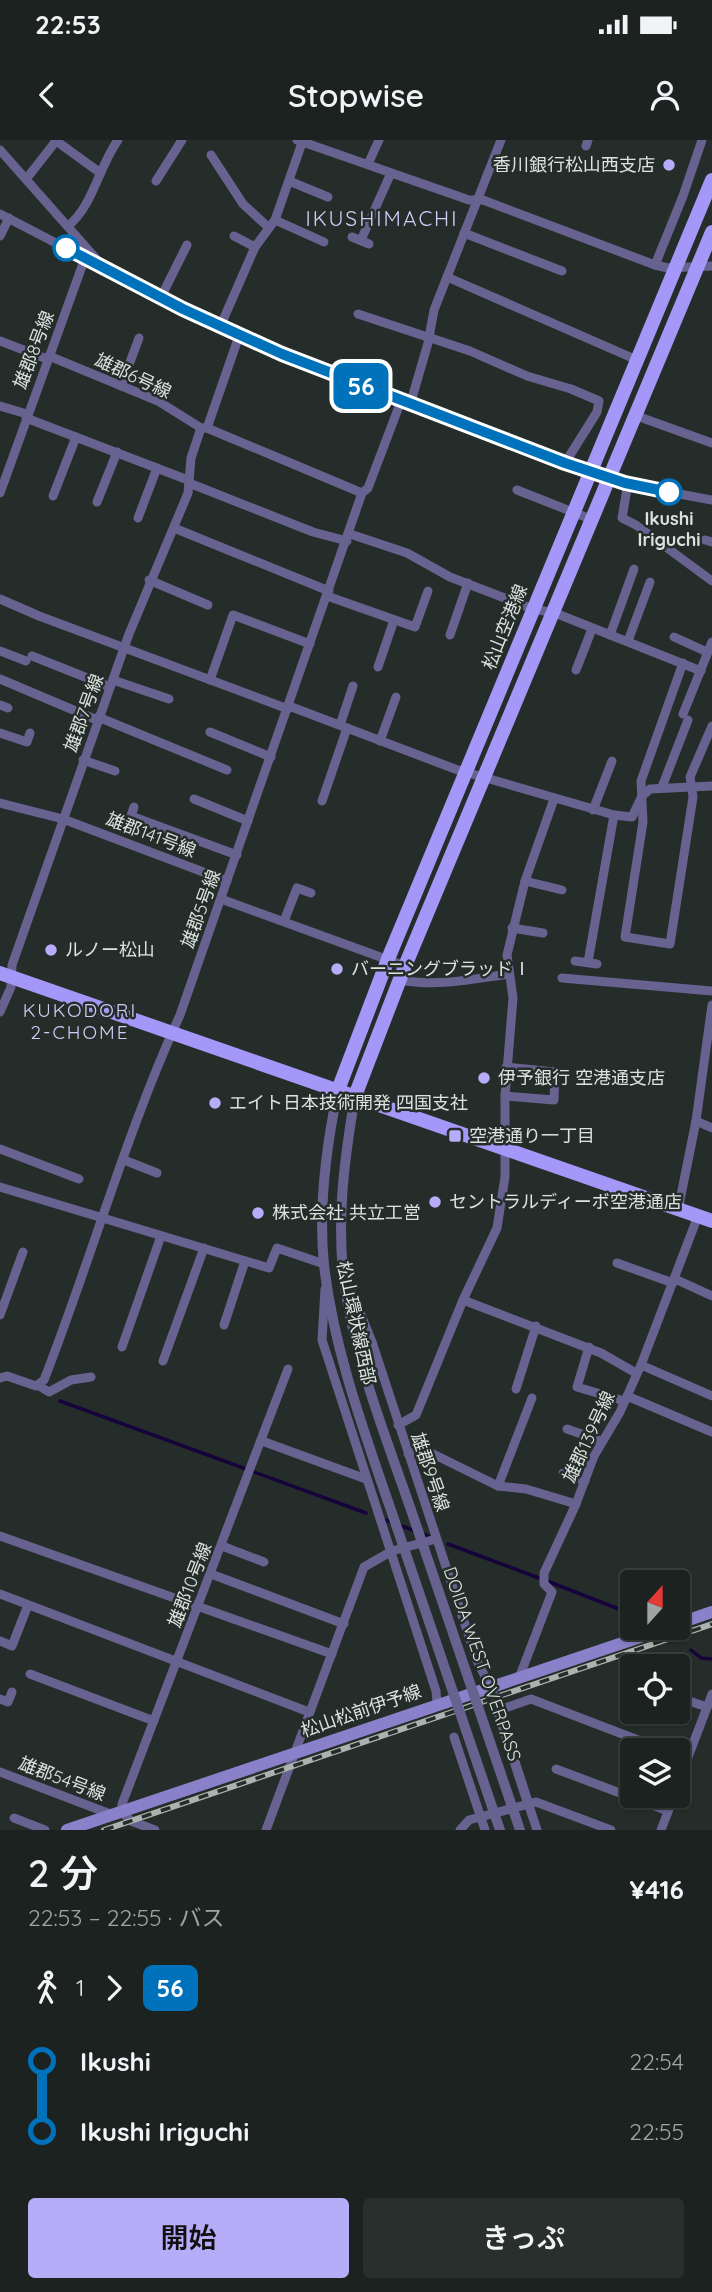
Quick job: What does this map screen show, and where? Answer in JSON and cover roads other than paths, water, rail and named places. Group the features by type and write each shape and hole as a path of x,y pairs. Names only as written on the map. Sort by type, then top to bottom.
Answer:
{"main road":[{"name":"松山空港線","path":"338,1090 388,959 712,180"},
{"path":"355,1096 402,973 486,779 634,415 705,265 712,232"},
{"path":"6,974 705,1219"},
{"path":"690,1620 712,1612"},
{"name":"松山松前伊予線","path":"67,1830 122,1816 437,1703 631,1640"}],"street":[{"path":"27,178 55,140 99,172"},
{"path":"68,226 82,211 99,172 118,140"},
{"path":"156,181 182,140"},
{"path":"368,164 379,140"},
{"name":"雄郡5号線","path":"39,1385 83,1280 102,1219 228,881 362,493 368,488 405,403 429,339 435,310 447,277 502,140"},
{"path":"655,265 702,140"},
{"path":"220,327 255,247 271,223 289,181 301,141 477,201 484,200 655,265 705,265"},
{"path":"0,150 102,266"},
{"path":"211,155 243,204 271,223 324,242"},
{"path":"361,240 391,173"},
{"path":"289,181 328,197"},
{"path":"0,236 4,216 239,336 405,403 590,472 628,483 712,500"},
{"path":"464,233 562,271"},
{"path":"234,236 255,247"},
{"path":"161,298 187,245"},
{"name":"雄郡8号線","path":"0,493 85,258"},
{"path":"447,277 637,360"},
{"path":"358,314 470,351 527,376 571,389 599,401 597,412 565,463"},
{"name":"雄郡7号線","path":"0,1012 11,987 6,974 12,965 149,580 188,493 188,481 204,428 239,336"},
{"path":"121,386 139,338"},
{"name":"雄郡6号線","path":"0,341 158,401 204,428 362,493"},
{"path":"0,406 313,532 407,553 468,583 533,610 555,613 701,671"},
{"path":"597,412 613,417"},
{"path":"634,415 712,443"},
{"path":"53,496 76,437"},
{"path":"97,502 117,452"},
{"path":"138,518 157,468"},
{"path":"628,483 622,518 636,525 712,581"},
{"path":"517,490 593,520"},
{"path":"101,492 112,497"},
{"path":"174,528 415,627 428,591"},
{"path":"610,635 634,569"},
{"path":"149,580 208,605"},
{"path":"628,641 650,582"},
{"path":"450,635 468,583"},
{"path":"0,599 210,680 467,773 593,810 632,817 642,796 650,789 712,786"},
{"path":"210,680 233,615 310,645"},
{"path":"378,667 394,620"},
{"path":"576,670 592,629"},
{"path":"674,637 708,652"},
{"path":"662,787 712,642"},
{"path":"0,651 169,699"},
{"path":"683,663 641,781 642,822 625,937 670,944 692,797 690,777 712,726"},
{"path":"5,677 42,691 98,719 227,770"},
{"path":"322,801 353,686"},
{"path":"380,741 396,697"},
{"path":"685,721 695,732"},
{"path":"220,736 224,726"},
{"path":"210,732 271,757"},
{"path":"0,733 27,742 30,733"},
{"path":"83,760 115,771"},
{"path":"593,810 612,761"},
{"path":"314,786 325,790"},
{"path":"194,799 248,821"},
{"name":"雄郡9号線","path":"266,1830 364,1567 392,1551 436,1539 398,1424 416,1415 463,1300 498,1228 505,1150 506,1067 513,998 507,955 525,881 554,799"},
{"name":"雄郡141号線","path":"0,803 63,819 228,881"},
{"path":"133,812 237,855"},
{"path":"600,981 596,965 614,815"},
{"path":"525,881 562,890"},
{"path":"284,921 297,888 311,893"},
{"path":"221,899 388,959 402,973 422,984 509,974"},
{"path":"512,928 543,933"},
{"path":"575,961 596,965"},
{"path":"562,978 712,991"},
{"path":"678,1210 708,1059 712,1005"},
{"path":"505,1096 554,1100 555,1072 506,1067"},
{"name":"松山環状線西部","path":"338,1090 328,1135 323,1197 325,1270 349,1382 393,1516"},
{"name":"松山環状線西部","path":"355,1096 341,1203 346,1295 365,1372 411,1510"},
{"path":"696,1121 712,1128"},
{"path":"0,1149 79,1179"},
{"path":"124,1160 157,1172"},
{"path":"0,1186 269,1268 277,1248 325,1270 322,1340 392,1551 436,1690 437,1703"},
{"name":"雄郡139号線","path":"408,1454 425,1450 498,1486 526,1489 576,1504 601,1441 626,1398 674,1281 705,1219"},
{"path":"122,1347 161,1236"},
{"path":"163,1361 163,1347 204,1248"},
{"path":"0,1315 23,1252"},
{"path":"224,1325 245,1261"},
{"path":"617,1263 712,1296"},
{"path":"343,1268 372,1342 398,1424"},
{"path":"463,1300 712,1396"},
{"path":"516,1389 536,1326"},
{"path":"589,1348 577,1387 626,1398 712,1432"},
{"name":"雄郡10号線","path":"122,1816 122,1804 288,1370"},
{"path":"0,1376 39,1385 49,1392 71,1380 91,1377"},
{"path":"498,1486 532,1398"},
{"path":"567,1429 601,1441"},
{"path":"262,1441 366,1479"},
{"path":"563,1473 585,1480"},
{"path":"519,1678 551,1592 544,1584 544,1573 576,1504"},
{"name":"DOIDA WEST OVERPASS","path":"411,1510 520,1830"},
{"name":"DOIDA WEST OVERPASS","path":"393,1516 500,1830"},
{"path":"0,1536 66,1562 88,1566 332,1654"},
{"path":"436,1539 477,1661 499,1710 537,1830"},
{"path":"222,1546 264,1562"},
{"path":"211,1574 344,1624"},
{"path":"0,1594 309,1712"},
{"path":"0,1641 12,1646 28,1605"},
{"path":"54,1683 58,1673"},
{"path":"30,1674 154,1721"},
{"path":"87,1696 92,1685"},
{"path":"0,1699 8,1702 12,1692"},
{"path":"690,1751 712,1694"},
{"path":"499,1710 531,1699 633,1738"},
{"path":"690,1701 707,1707"},
{"path":"454,1737 485,1830"},
{"path":"563,1768 668,1811"},
{"name":"雄郡54号線","path":"0,1772 122,1816 140,1828 155,1830"},
{"path":"460,1830 469,1820 528,1803 539,1803 611,1830"},
{"path":"661,1830 669,1808"},
{"path":"15,1818 45,1830"}],"waterway":[{"path":"60,1401 366,1513"},
{"path":"386,1520 428,1536"},
{"path":"448,1544 539,1578"},
{"path":"547,1581 620,1609"},
{"path":"691,1650 701,1658 712,1659"}],"railway":[{"path":"104,1830 712,1624"}],"place":[{"name":"香川銀行松山西支店","path":"669,165"},
{"name":"Ikushi Iriguchi","path":"669,492"},
{"name":"ルノー松山","path":"51,950"},
{"name":"バーニングブラッドⅠ","path":"337,969"},
{"name":"伊予銀行 空港通支店","path":"484,1078"},
{"name":"エイト日本技術開発 四国支社","path":"215,1103"},
{"name":"空港通り一丁目","path":"455,1136"},
{"name":"セントラルディーボ空港通店","path":"435,1202"},
{"name":"株式会社 共立工営","path":"258,1213"}],"district":[{"name":"IKUSHIMACHI","path":"382,219"},
{"name":"KUKODORI 2-CHOME","path":"80,1021"}]}
